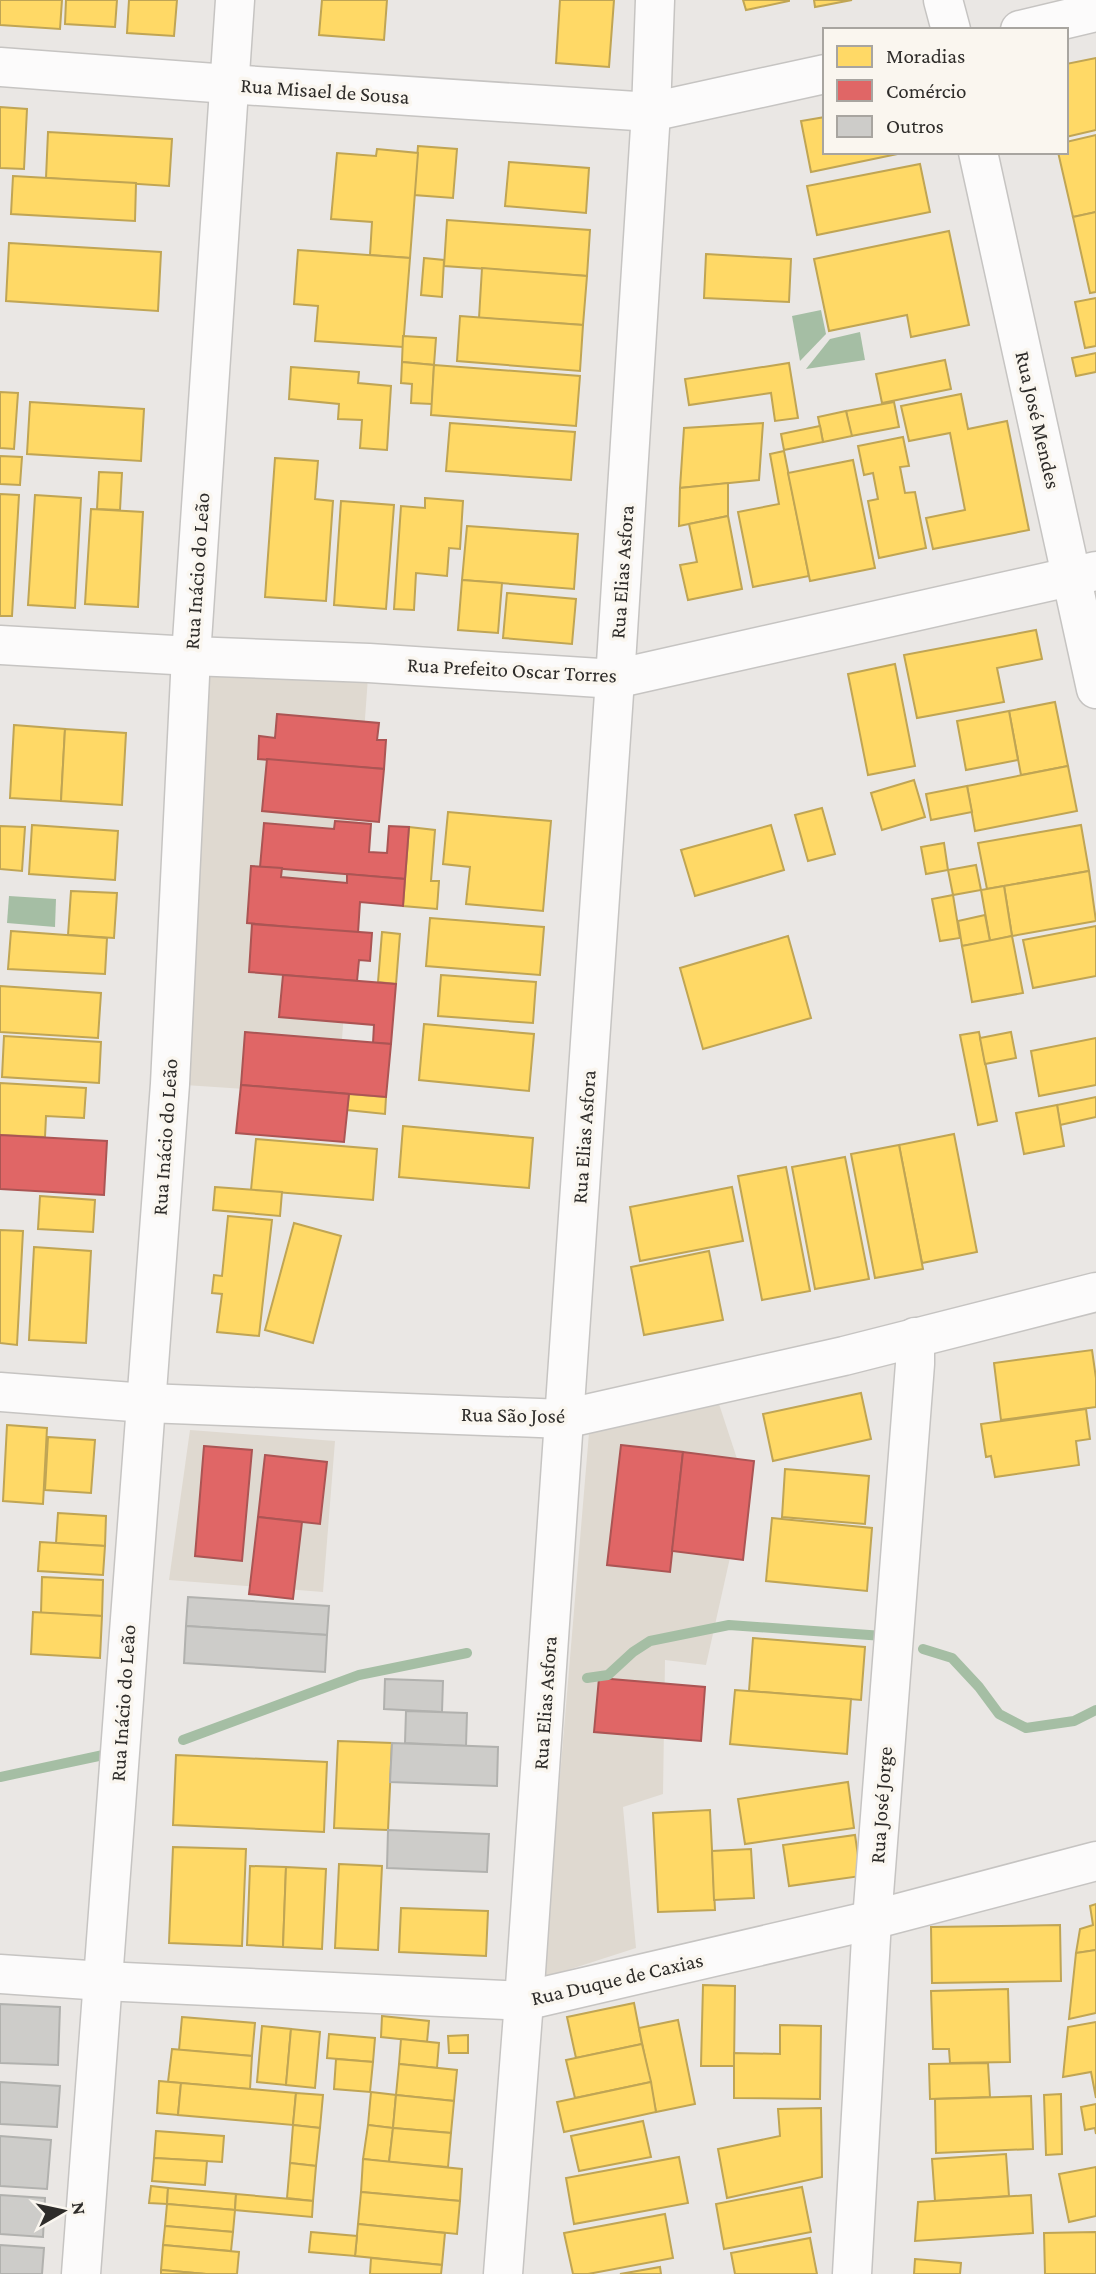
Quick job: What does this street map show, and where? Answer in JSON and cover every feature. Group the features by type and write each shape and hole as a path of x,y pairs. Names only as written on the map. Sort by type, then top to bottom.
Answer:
{"street":[{"name":"Rua Inácio do Leão","path":"81,2274 170,1084 191,656 235,0"},
{"name":"Rua Elias Asfora","path":"503,2274 615,679 651,111 655,0"},
{"path":"943,0 950,28"},
{"path":"1028,28 1096,12"},
{"name":"Rua Misael de Sousa","path":"0,66 228,84 651,111 823,74"},
{"name":"Rua José Mendes","path":"979,154 1084,574 1096,689"},
{"name":"Rua Prefeito Oscar Torres","path":"0,645 369,663 615,679 1084,574"},
{"name":"Rua São José","path":"0,1392 146,1403 564,1419 844,1356 1096,1292"},
{"name":"Rua José Jorge","path":"852,2274 872,1920 915,1337"},
{"name":"Rua Duque de Caxias","path":"0,1974 524,2001 872,1920 1096,1861"}],"shaded area":[{"path":"821,310 826,334 800,361 792,316"},
{"path":"860,332 865,360 806,369 830,339"},
{"path":"202,652 369,663 338,1095 170,1084"},
{"path":"9,896 56,899 55,927 7,923"},
{"path":"718,1401 746,1486 706,1665 665,1660 663,1794 623,1807 636,1948 543,1978 589,1433"},
{"path":"190,1430 335,1441 323,1592 169,1580"}],"building: Moradias":[{"path":"0,0 62,0 60,29 0,25"},
{"path":"66,0 117,0 115,27 65,24"},
{"path":"129,0 177,0 174,36 127,33"},
{"path":"322,0 387,0 384,40 319,35"},
{"path":"560,0 614,0 609,67 556,63"},
{"path":"743,0 789,0 789,1 746,10"},
{"path":"814,0 852,0 815,7"},
{"path":"1096,58 1096,130 1068,137 1068,64"},
{"path":"0,107 27,109 24,169 0,168"},
{"path":"823,117 823,154 897,154 811,172 801,121"},
{"path":"48,132 172,139 169,186 46,178"},
{"path":"1096,135 1096,212 1073,217 1058,154 1068,154 1068,142"},
{"path":"418,146 457,149 453,198 414,195"},
{"path":"377,149 418,153 410,258 370,255 372,222 331,219 337,153 376,156"},
{"path":"509,162 589,168 586,213 505,206"},
{"path":"920,164 930,212 817,235 807,186"},
{"path":"13,176 136,183 135,221 11,214"},
{"path":"1096,212 1096,292 1090,293 1073,217"},
{"path":"447,220 590,230 587,276 444,266"},
{"path":"949,231 969,325 911,337 907,315 829,331 814,259"},
{"path":"9,243 161,252 158,311 6,301"},
{"path":"298,250 410,258 403,347 315,341 318,306 294,304"},
{"path":"706,254 791,259 789,302 704,298"},
{"path":"424,258 444,260 442,297 421,295"},
{"path":"482,268 587,276 583,325 479,318"},
{"path":"1096,298 1096,346 1085,348 1075,302"},
{"path":"460,316 583,325 580,371 457,361"},
{"path":"403,336 436,338 434,365 402,362"},
{"path":"1096,353 1096,372 1076,376 1072,358"},
{"path":"945,360 951,389 882,403 876,374"},
{"path":"402,362 434,365 432,404 411,403 412,384 401,383"},
{"path":"789,363 798,418 775,421 771,393 689,405 685,379"},
{"path":"434,365 580,376 576,426 431,415"},
{"path":"291,367 359,372 358,383 391,386 387,450 360,448 362,420 338,419 339,404 289,399"},
{"path":"0,392 18,393 14,449 0,448"},
{"path":"961,394 968,429 1007,421 1029,530 933,549 926,518 965,510 950,433 909,441 901,406"},
{"path":"30,402 144,409 141,461 27,454"},
{"path":"894,402 899,427 851,436 846,411"},
{"path":"846,411 852,436 823,442 818,417"},
{"path":"450,423 575,432 571,480 446,471"},
{"path":"763,423 759,480 680,488 684,428"},
{"path":"820,426 823,442 784,450 781,434"},
{"path":"903,437 909,466 900,467 905,493 915,492 926,548 879,558 868,501 878,499 873,473 864,475 858,446"},
{"path":"784,451 809,576 753,587 738,512 779,504 770,454"},
{"path":"0,456 22,457 20,485 0,484"},
{"path":"275,458 318,461 315,499 333,501 326,601 265,597"},
{"path":"853,460 875,568 810,581 788,473"},
{"path":"99,472 122,473 120,510 97,509"},
{"path":"728,483 728,516 679,526 680,488"},
{"path":"0,494 19,495 12,616 0,616"},
{"path":"35,495 81,498 75,608 28,605"},
{"path":"425,498 463,501 460,549 449,548 447,576 416,573 414,610 394,609 401,506 425,508"},
{"path":"341,501 394,505 386,609 334,605"},
{"path":"91,509 143,512 138,607 85,604"},
{"path":"728,516 742,589 688,600 680,565 697,562 689,524"},
{"path":"467,526 578,534 574,589 462,580"},
{"path":"462,580 502,583 498,633 458,630"},
{"path":"507,593 576,599 572,644 503,638"},
{"path":"1036,630 1042,659 997,668 1004,702 917,718 904,655"},
{"path":"895,664 915,766 868,775 848,674"},
{"path":"1055,702 1068,766 1021,775 1009,711"},
{"path":"1009,711 1018,760 966,770 957,721"},
{"path":"14,725 65,729 61,801 10,798"},
{"path":"65,729 126,733 122,805 61,801"},
{"path":"1068,766 1077,811 975,831 967,786"},
{"path":"914,780 925,817 882,830 871,793"},
{"path":"967,786 972,812 931,820 926,794"},
{"path":"822,808 835,854 808,861 795,815"},
{"path":"448,812 551,821 543,911 466,904 470,867 443,864"},
{"path":"32,825 118,831 115,880 29,874"},
{"path":"771,825 784,870 695,896 681,850"},
{"path":"1081,825 1089,871 987,889 978,843"},
{"path":"0,826 25,827 22,871 0,869"},
{"path":"409,827 435,830 431,881 439,881 437,909 403,906"},
{"path":"944,843 948,870 926,874 921,847"},
{"path":"976,865 981,890 953,895 948,870"},
{"path":"1089,871 1096,921 1012,936 1004,886"},
{"path":"1004,886 1012,936 990,941 981,890"},
{"path":"71,891 117,893 114,938 68,935"},
{"path":"953,895 960,938 940,941 932,899"},
{"path":"985,915 990,941 962,946 958,921"},
{"path":"430,918 544,927 540,975 426,966"},
{"path":"1096,926 1096,976 1033,988 1023,940"},
{"path":"11,931 107,938 105,974 8,969"},
{"path":"382,932 400,934 396,984 378,982"},
{"path":"788,936 811,1018 703,1049 680,968"},
{"path":"1012,936 1023,993 972,1002 962,946"},
{"path":"441,975 536,982 533,1023 438,1016"},
{"path":"0,986 101,993 98,1038 0,1032"},
{"path":"424,1024 534,1034 529,1091 419,1080"},
{"path":"979,1032 997,1121 978,1125 960,1035"},
{"path":"1011,1032 1016,1058 985,1064 980,1038"},
{"path":"4,1036 101,1042 99,1083 2,1077"},
{"path":"1096,1038 1096,1085 1039,1096 1031,1051"},
{"path":"0,1083 86,1088 84,1118 46,1116 45,1137 0,1135"},
{"path":"349,1094 386,1097 385,1114 347,1110"},
{"path":"1096,1097 1096,1117 1060,1125 1057,1105"},
{"path":"1057,1105 1064,1146 1024,1154 1016,1113"},
{"path":"403,1126 533,1138 529,1188 399,1177"},
{"path":"954,1134 977,1252 922,1263 899,1145"},
{"path":"256,1139 377,1149 373,1200 251,1190"},
{"path":"899,1145 923,1269 875,1278 851,1154"},
{"path":"845,1157 869,1279 815,1289 792,1167"},
{"path":"786,1167 810,1291 762,1300 738,1176"},
{"path":"215,1187 282,1192 280,1216 213,1210"},
{"path":"732,1187 743,1241 640,1261 630,1207"},
{"path":"40,1196 95,1200 93,1232 38,1229"},
{"path":"228,1216 272,1220 259,1336 217,1332 222,1294 212,1293 214,1275 222,1276"},
{"path":"294,1223 341,1236 313,1343 265,1330"},
{"path":"0,1230 23,1231 17,1345 0,1343"},
{"path":"34,1247 91,1251 86,1343 29,1340"},
{"path":"709,1251 723,1320 644,1335 631,1267"},
{"path":"1092,1350 1096,1407 1001,1420 994,1363"},
{"path":"861,1393 871,1439 773,1461 763,1414"},
{"path":"1086,1409 1090,1439 1076,1441 1079,1465 995,1477 991,1456 986,1457 981,1424"},
{"path":"7,1425 47,1428 43,1504 3,1501"},
{"path":"48,1437 95,1440 91,1493 45,1490"},
{"path":"785,1469 869,1476 865,1524 782,1517"},
{"path":"58,1513 106,1516 105,1546 56,1543"},
{"path":"772,1518 872,1528 867,1591 766,1581"},
{"path":"40,1542 105,1546 103,1575 38,1571"},
{"path":"42,1577 103,1580 102,1616 41,1613"},
{"path":"33,1612 102,1616 100,1658 31,1654"},
{"path":"753,1638 865,1647 861,1700 749,1691"},
{"path":"735,1690 851,1699 847,1754 730,1744"},
{"path":"338,1741 392,1743 388,1830 334,1828"},
{"path":"176,1755 327,1762 324,1832 173,1825"},
{"path":"848,1782 854,1828 745,1844 738,1799"},
{"path":"710,1810 715,1910 658,1912 653,1813"},
{"path":"855,1835 861,1876 789,1886 783,1845"},
{"path":"173,1847 246,1849 242,1946 169,1943"},
{"path":"751,1849 754,1898 714,1900 712,1851"},
{"path":"339,1864 382,1866 378,1950 335,1948"},
{"path":"250,1866 286,1867 283,1947 247,1945"},
{"path":"286,1867 326,1869 322,1949 283,1947"},
{"path":"1096,1904 1096,1950 1076,1953 1080,1929 1093,1925 1090,1906"},
{"path":"401,1908 488,1911 486,1956 399,1952"},
{"path":"1060,1925 1061,1981 932,1983 931,1927"},
{"path":"1096,1950 1096,2013 1069,2019 1076,1953"},
{"path":"703,1985 735,1986 734,2066 701,2066"},
{"path":"1008,1989 1010,2062 950,2063 949,2049 933,2049 931,1991"},
{"path":"634,2003 642,2044 576,2058 567,2017"},
{"path":"382,2016 429,2021 427,2042 381,2037"},
{"path":"182,2017 255,2023 252,2056 179,2050"},
{"path":"678,2020 695,2104 656,2112 639,2028"},
{"path":"1096,2022 1096,2098 1091,2072 1063,2077 1068,2027"},
{"path":"780,2025 821,2026 820,2099 734,2098 734,2053 780,2054"},
{"path":"262,2026 291,2029 286,2085 257,2082"},
{"path":"291,2029 320,2032 315,2088 286,2085"},
{"path":"329,2034 375,2038 373,2062 327,2058"},
{"path":"468,2035 468,2053 449,2053 448,2036"},
{"path":"401,2039 439,2043 437,2068 399,2064"},
{"path":"642,2044 651,2082 575,2098 566,2060"},
{"path":"172,2049 252,2056 250,2089 168,2082"},
{"path":"336,2059 373,2062 370,2092 334,2089"},
{"path":"988,2063 990,2097 930,2099 929,2064"},
{"path":"399,2064 457,2070 454,2101 396,2095"},
{"path":"159,2081 181,2083 178,2115 157,2113"},
{"path":"651,2082 656,2112 564,2132 557,2102"},
{"path":"181,2083 296,2093 293,2125 178,2115"},
{"path":"371,2092 396,2095 393,2128 368,2125"},
{"path":"296,2093 323,2095 320,2128 293,2125"},
{"path":"1061,2094 1062,2154 1046,2155 1044,2095"},
{"path":"396,2095 454,2101 451,2133 393,2128"},
{"path":"1031,2096 1033,2149 936,2153 935,2099"},
{"path":"1096,2104 1096,2134 1095,2128 1085,2130 1081,2107"},
{"path":"821,2108 822,2177 727,2198 718,2149 780,2136 778,2109"},
{"path":"643,2121 651,2157 579,2171 571,2136"},
{"path":"293,2125 320,2128 316,2166 290,2163"},
{"path":"368,2125 393,2128 389,2162 363,2159"},
{"path":"393,2128 451,2133 448,2167 389,2162"},
{"path":"156,2131 224,2136 222,2162 154,2158"},
{"path":"1006,2154 1009,2196 935,2201 932,2159"},
{"path":"679,2157 688,2203 574,2224 566,2178"},
{"path":"154,2158 207,2161 205,2185 152,2181"},
{"path":"363,2159 462,2169 460,2201 361,2192"},
{"path":"290,2163 316,2166 313,2201 287,2198"},
{"path":"1096,2167 1096,2216 1069,2222 1059,2174"},
{"path":"151,2186 168,2188 167,2204 149,2203"},
{"path":"802,2187 811,2232 724,2249 716,2204"},
{"path":"168,2188 236,2194 235,2210 167,2204"},
{"path":"361,2192 460,2201 457,2234 358,2224"},
{"path":"236,2194 313,2201 312,2217 235,2210"},
{"path":"1031,2195 1033,2233 915,2241 918,2202"},
{"path":"167,2204 235,2210 233,2232 165,2226"},
{"path":"665,2214 673,2258 588,2274 573,2274 564,2233"},
{"path":"358,2224 445,2233 442,2265 355,2256"},
{"path":"165,2226 233,2232 231,2251 163,2245"},
{"path":"311,2232 357,2236 355,2256 309,2252"},
{"path":"1096,2232 1096,2274 1045,2274 1044,2233"},
{"path":"810,2238 817,2274 735,2274 731,2253"},
{"path":"163,2245 239,2252 237,2274 161,2270"},
{"path":"371,2258 442,2265 441,2274 370,2274"},
{"path":"915,2259 961,2263 960,2274 914,2274"},
{"path":"660,2267 661,2274 620,2274"},
{"path":"161,2270 206,2274 161,2274"}],"building: Comércio":[{"path":"277,714 379,723 377,740 386,740 384,769 258,759 259,736 275,738"},
{"path":"267,759 384,769 379,822 262,811"},
{"path":"335,821 371,824 369,852 387,853 389,826 409,827 405,879 260,867 264,823 334,829"},
{"path":"251,866 282,868 281,877 347,883 347,874 405,879 403,906 360,902 358,933 247,923"},
{"path":"252,924 372,933 370,961 359,960 357,981 249,972"},
{"path":"283,975 396,984 391,1044 373,1043 374,1025 279,1017"},
{"path":"245,1032 391,1044 386,1097 241,1085"},
{"path":"241,1085 349,1094 344,1142 236,1133"},
{"path":"0,1135 107,1141 104,1195 0,1189"},
{"path":"621,1445 683,1452 670,1572 607,1565"},
{"path":"204,1446 252,1450 242,1561 195,1556"},
{"path":"683,1452 754,1461 743,1560 672,1551"},
{"path":"265,1455 327,1462 320,1524 258,1517"},
{"path":"258,1517 302,1522 293,1599 249,1594"},
{"path":"599,1678 705,1687 701,1741 594,1732"}],"building: Outros":[{"path":"188,1597 329,1606 327,1635 186,1626"},
{"path":"186,1626 327,1635 325,1672 184,1663"},
{"path":"385,1679 443,1681 442,1712 384,1709"},
{"path":"406,1711 467,1713 466,1746 405,1743"},
{"path":"392,1743 498,1747 497,1786 390,1782"},
{"path":"388,1830 489,1834 487,1872 387,1868"},
{"path":"0,2004 60,2007 58,2065 0,2063"},
{"path":"0,2082 60,2086 57,2127 0,2124"},
{"path":"0,2136 51,2140 47,2189 0,2186"},
{"path":"0,2195 45,2198 43,2237 0,2234"},
{"path":"0,2245 44,2248 42,2274 0,2274"}],"waterway":[{"path":"587,1678 608,1675 633,1652 650,1641 729,1625 883,1636"},
{"path":"923,1649 952,1658 999,1714 1026,1728 1074,1721 1096,1710"},
{"path":"183,1740 359,1675 467,1653"},
{"path":"0,1777 108,1754"}]}
